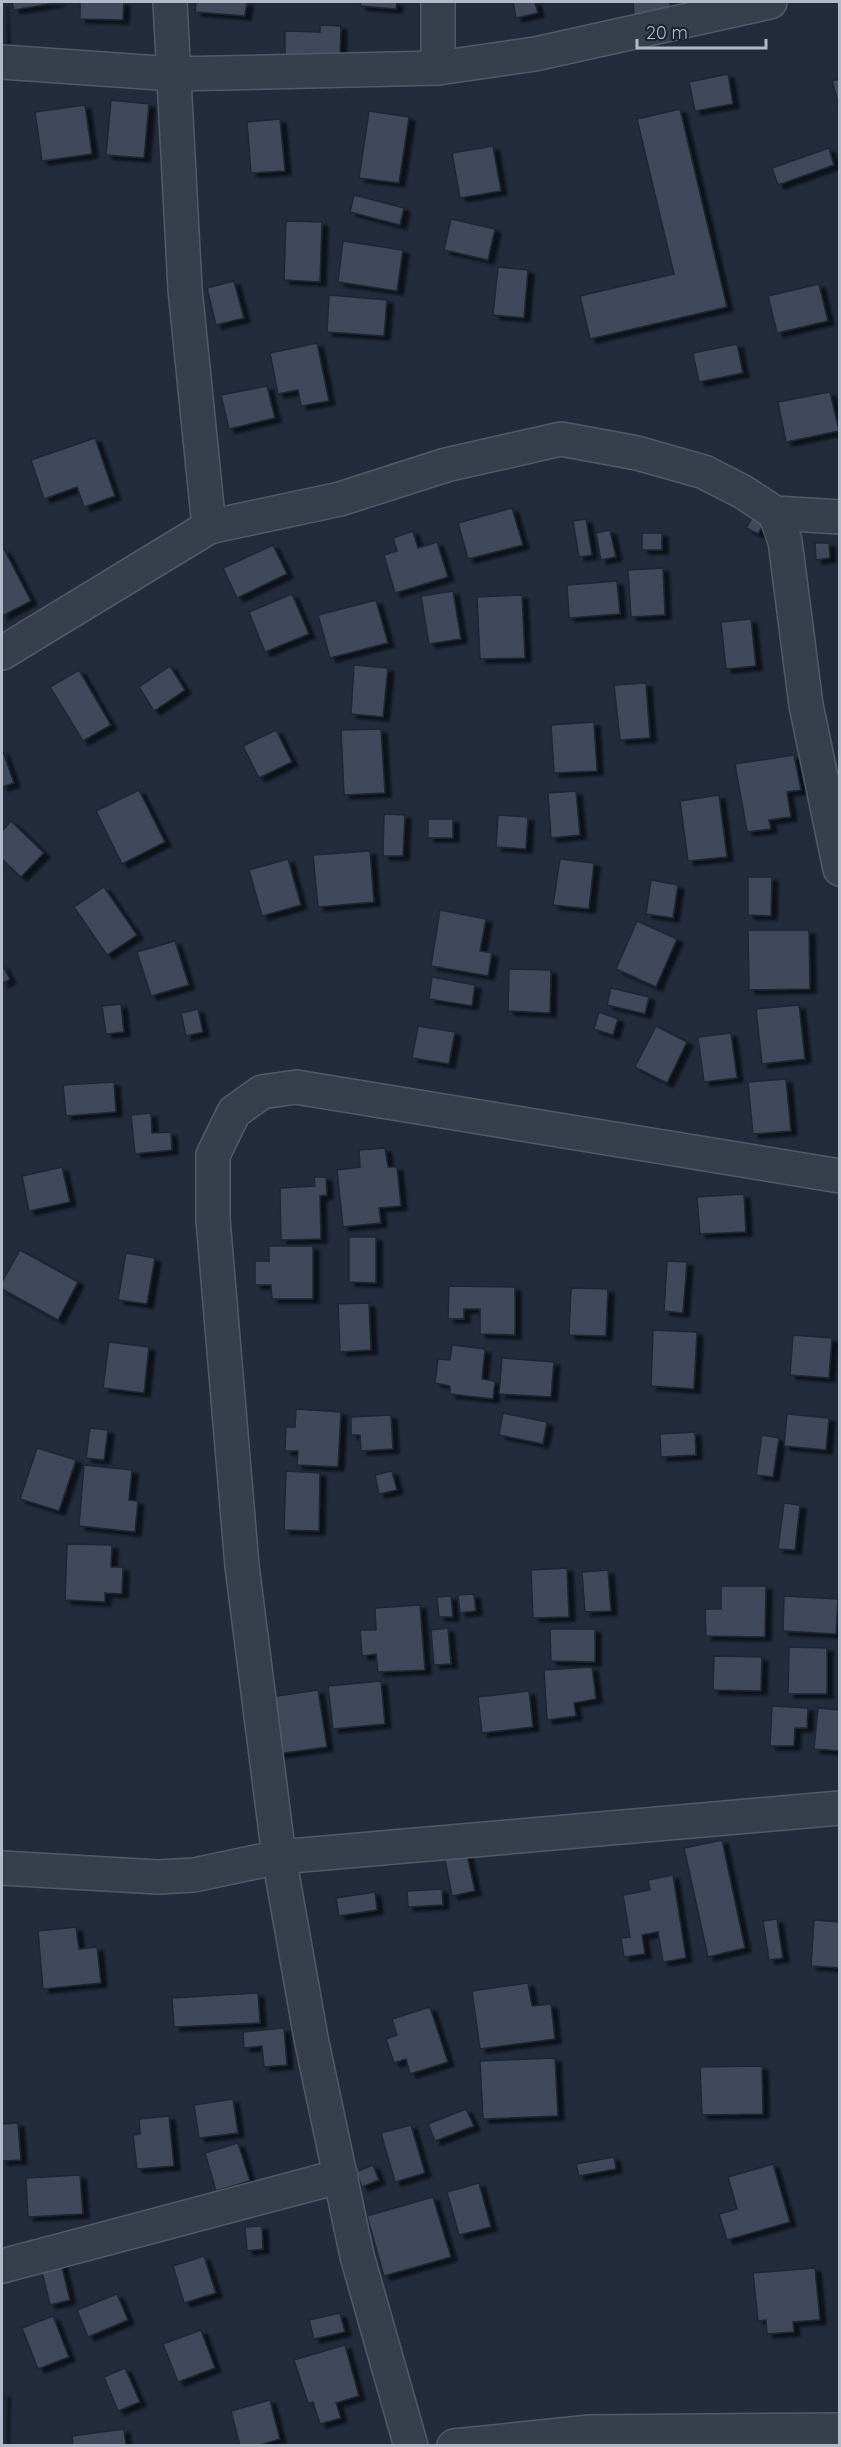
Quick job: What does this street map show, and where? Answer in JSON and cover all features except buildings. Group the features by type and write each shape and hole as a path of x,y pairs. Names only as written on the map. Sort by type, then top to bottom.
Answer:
{"street":[{"path":"170,2 185,289 208,527"},
{"path":"438,2 438,68"},
{"path":"2,62 174,74 438,68 535,54 770,2"},
{"path":"2,652 208,527 340,500 446,465 561,439 637,453 704,472 743,492 775,513 840,517"},
{"path":"775,513 785,541 806,705 840,869"},
{"path":"411,2445 357,2256 311,2038 279,1857 242,1566 213,1219 213,1155 234,1112 262,1092 296,1087 840,1176"},
{"path":"2,1868 158,1877 194,1875 279,1857 840,1808"},
{"path":"2,2266 340,2176"},
{"path":"454,2445 590,2432 840,2430"}]}
